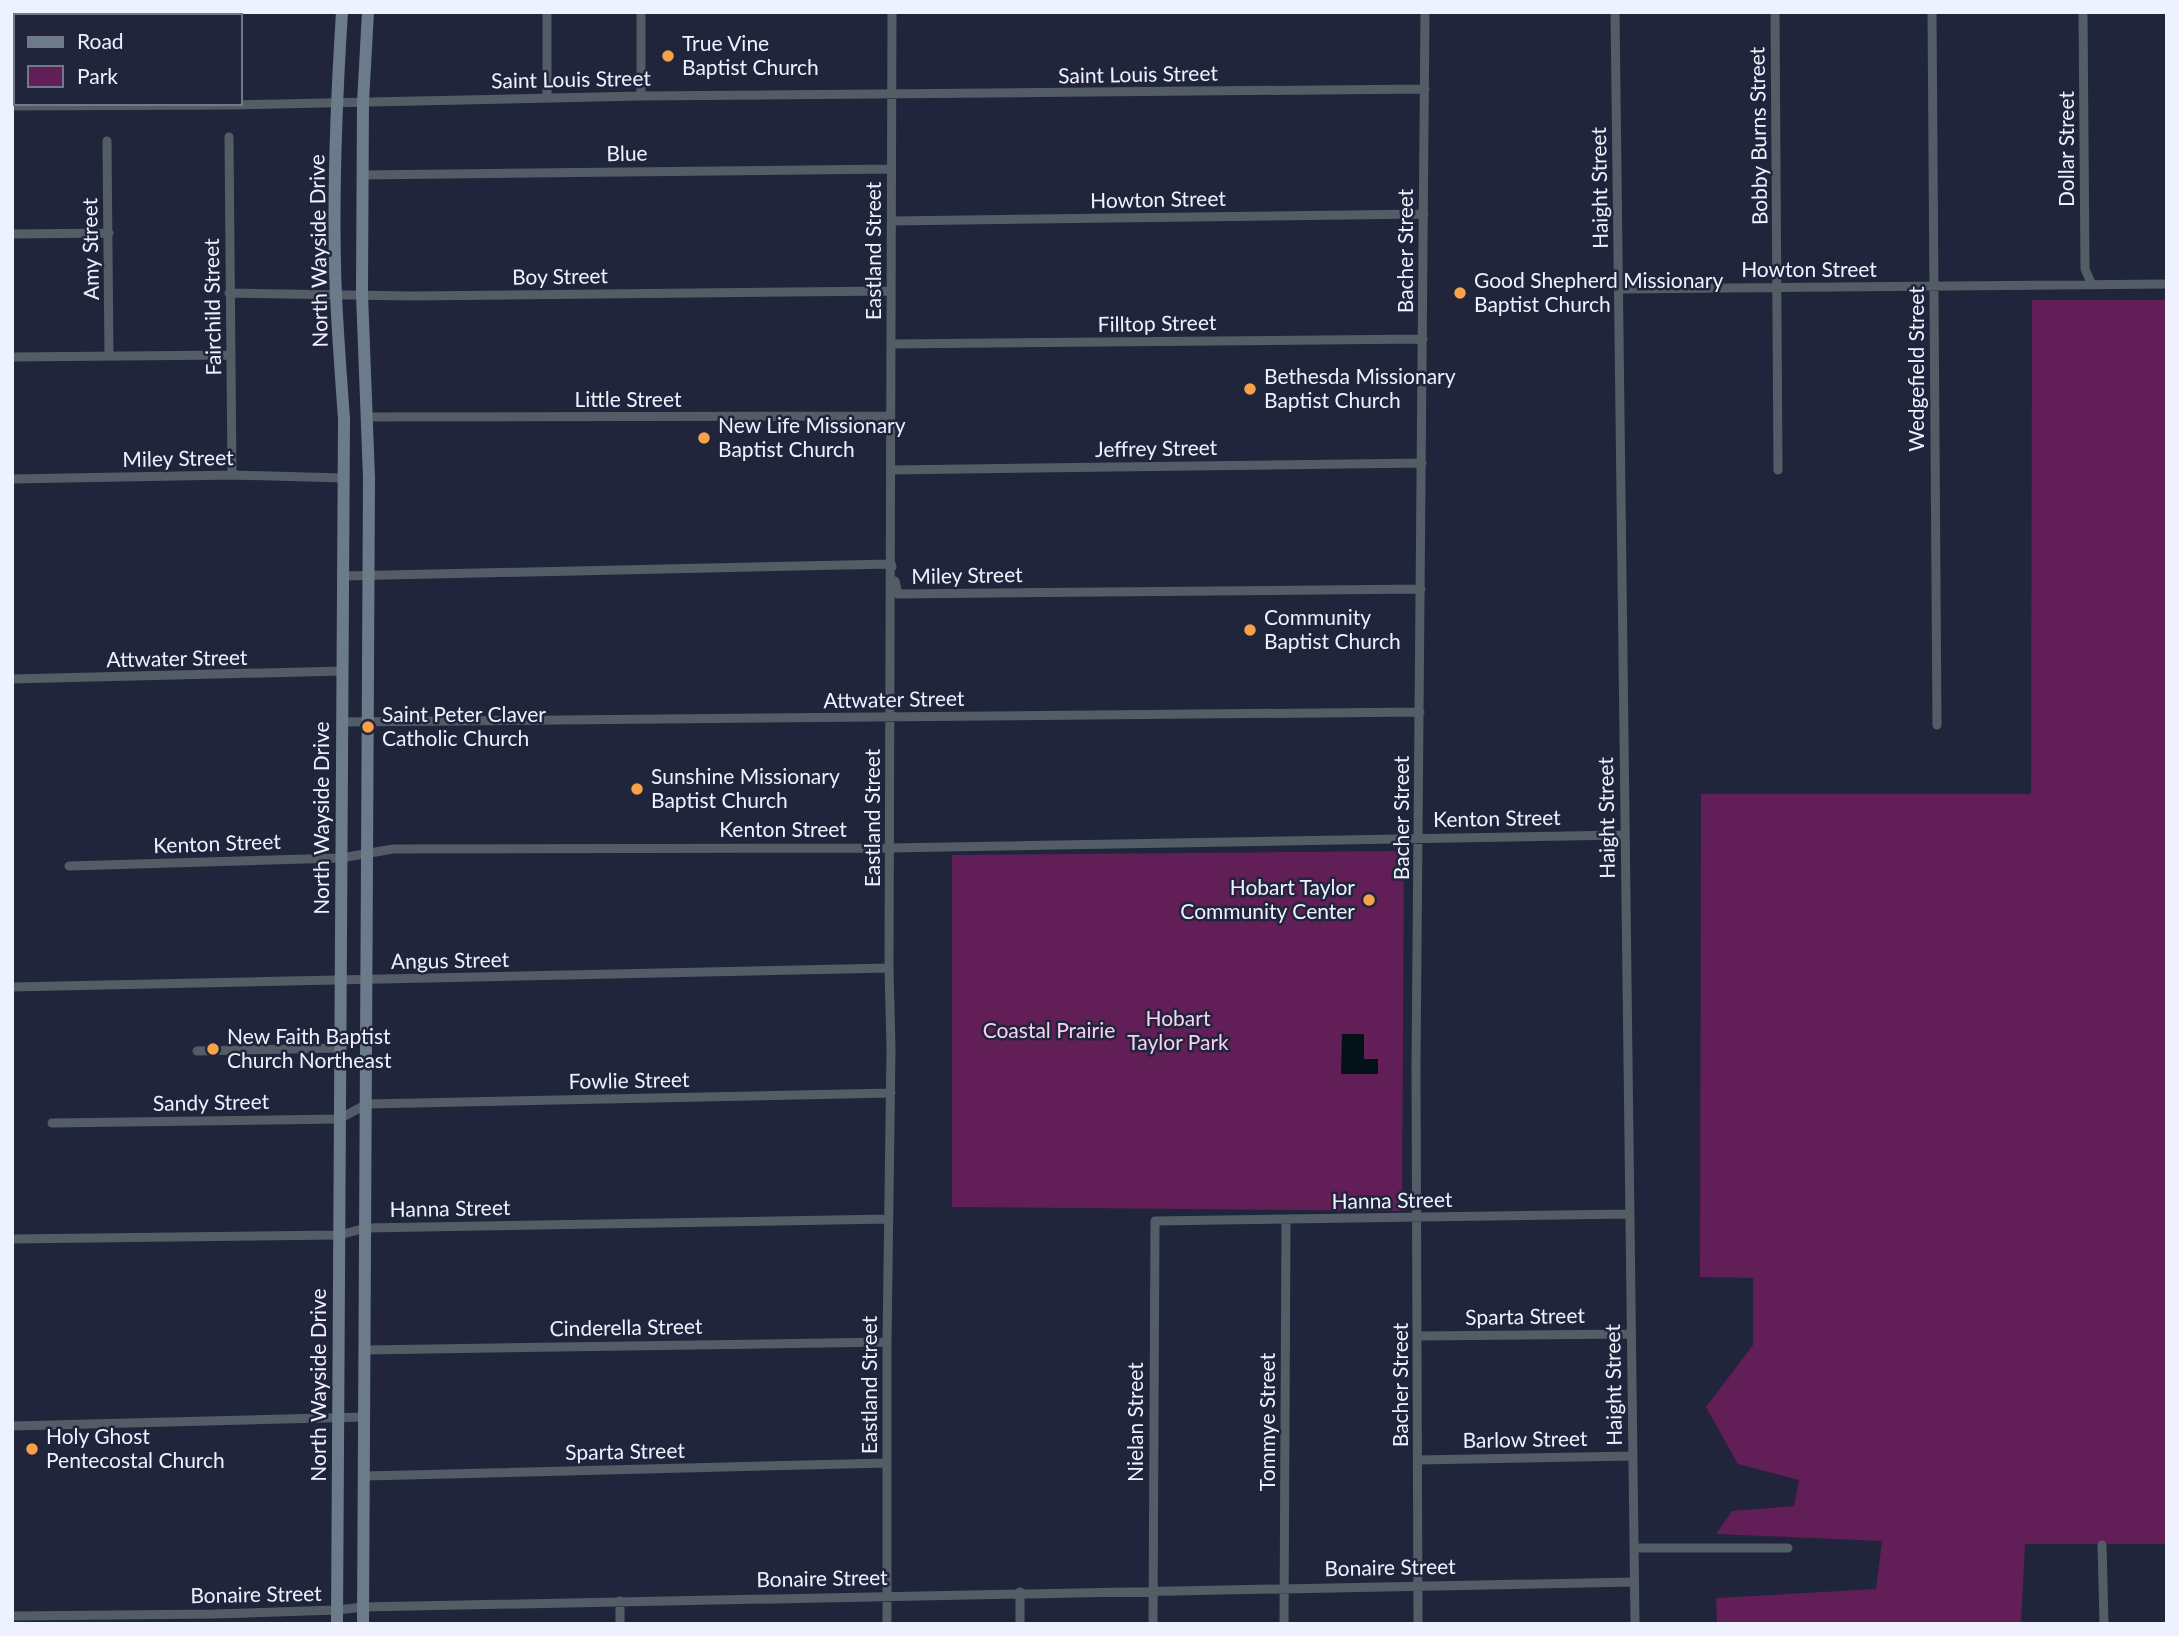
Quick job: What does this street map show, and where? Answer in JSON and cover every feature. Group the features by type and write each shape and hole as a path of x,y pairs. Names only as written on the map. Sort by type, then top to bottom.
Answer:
{"main road":[{"name":"North Wayside Drive","path":"337,1617 344,419 336,293 337,101 342,12"},
{"name":"North Wayside Drive","path":"363,1624 368,1104 366,980 369,852 369,478 362,294 363,102 368,12"},
{"path":"343,478 369,478"}],"street":[{"path":"547,12 547,98"},
{"path":"641,12 641,96"},
{"name":"Eastland Street","path":"887,1624 887,1342 891,1093 889,968 892,12"},
{"name":"Bacher Street","path":"1418,1624 1416,1066 1425,12"},
{"name":"Haight Street","path":"1615,12 1634,1624"},
{"name":"Bobby Burns Street","path":"1775,12 1778,470"},
{"name":"Wedgefield Street","path":"1932,12 1937,726"},
{"name":"Dollar Street","path":"2083,12 2085,269 2091,285"},
{"name":"Saint Louis Street","path":"242,105 641,96 1425,89"},
{"name":"Saint Louis Street","path":"12,106 232,105"},
{"name":"Fairchild Street","path":"229,137 232,475"},
{"name":"Amy Street","path":"107,141 109,356"},
{"name":"Blue","path":"363,175 891,169"},
{"name":"Howton Street","path":"892,221 1424,214"},
{"path":"12,234 109,233"},
{"name":"Howton Street","path":"1619,289 2167,284"},
{"name":"Boy Street","path":"229,293 411,296 891,291"},
{"name":"Filltop Street","path":"891,344 1423,339"},
{"path":"12,357 231,355"},
{"name":"Little Street","path":"366,418 890,416"},
{"name":"Jeffrey Street","path":"891,470 1422,463"},
{"name":"Miley Street","path":"12,479 232,475 343,478"},
{"name":"Miley Street","path":"343,576 891,564 898,594 1421,589"},
{"name":"Attwater Street","path":"12,679 342,671"},
{"name":"Attwater Street","path":"342,722 1420,712"},
{"name":"Kenton Street","path":"69,866 341,858 393,849 890,848 1624,835"},
{"name":"Angus Street","path":"12,987 889,968"},
{"path":"197,1051 340,1048"},
{"name":"Fowlie Street","path":"368,1104 891,1093"},
{"name":"Sandy Street","path":"52,1123 340,1119 368,1104"},
{"name":"Hanna Street","path":"1155,1221 1629,1214"},
{"name":"Hanna Street","path":"12,1240 339,1235 366,1228 889,1219"},
{"name":"Nielan Street","path":"1153,1624 1155,1221"},
{"name":"Tommye Street","path":"1284,1624 1286,1221"},
{"name":"Sparta Street","path":"1418,1336 1631,1334"},
{"name":"Cinderella Street","path":"365,1350 887,1342"},
{"path":"12,1426 365,1417"},
{"name":"Barlow Street","path":"1418,1460 1633,1456"},
{"name":"Sparta Street","path":"365,1476 887,1463"},
{"path":"2102,1545 2104,1624"},
{"path":"1634,1548 1788,1548"},
{"name":"Bonaire Street","path":"12,1616 89,1619 337,1617 363,1607 1634,1582"},
{"path":"1020,1592 1020,1624"},
{"path":"620,1601 620,1624"}],"green space":[{"path":"2032,300 2167,300 2167,1544 2025,1544 2021,1624 1717,1624 1716,1598 1876,1589 1882,1541 1716,1534 1732,1511 1794,1506 1799,1480 1738,1464 1706,1407 1753,1345 1753,1278 1700,1277 1701,794 2031,794"},
{"name":"Hobart Taylor Park","path":"1404,851 1402,1211 952,1207 952,855"}],"shaded area":[{"path":"1342,1034 1364,1034 1364,1059 1378,1059 1378,1074 1341,1074"}],"place":[{"name":"True Vine Baptist Church","path":"668,56"},
{"name":"Good Shepherd Missionary Baptist Church","path":"1460,293"},
{"name":"Bethesda Missionary Baptist Church","path":"1250,389"},
{"name":"New Life Missionary Baptist Church","path":"704,438"},
{"name":"Community Baptist Church","path":"1250,630"},
{"name":"Saint Peter Claver Catholic Church","path":"368,727"},
{"name":"Sunshine Missionary Baptist Church","path":"637,789"},
{"name":"Hobart Taylor Community Center","path":"1369,900"},
{"name":"New Faith Baptist Church Northeast","path":"213,1049"},
{"name":"Holy Ghost Pentecostal Church","path":"32,1449"}],"park label":[{"name":"Coastal Prairie","path":"1049,1031"}]}
